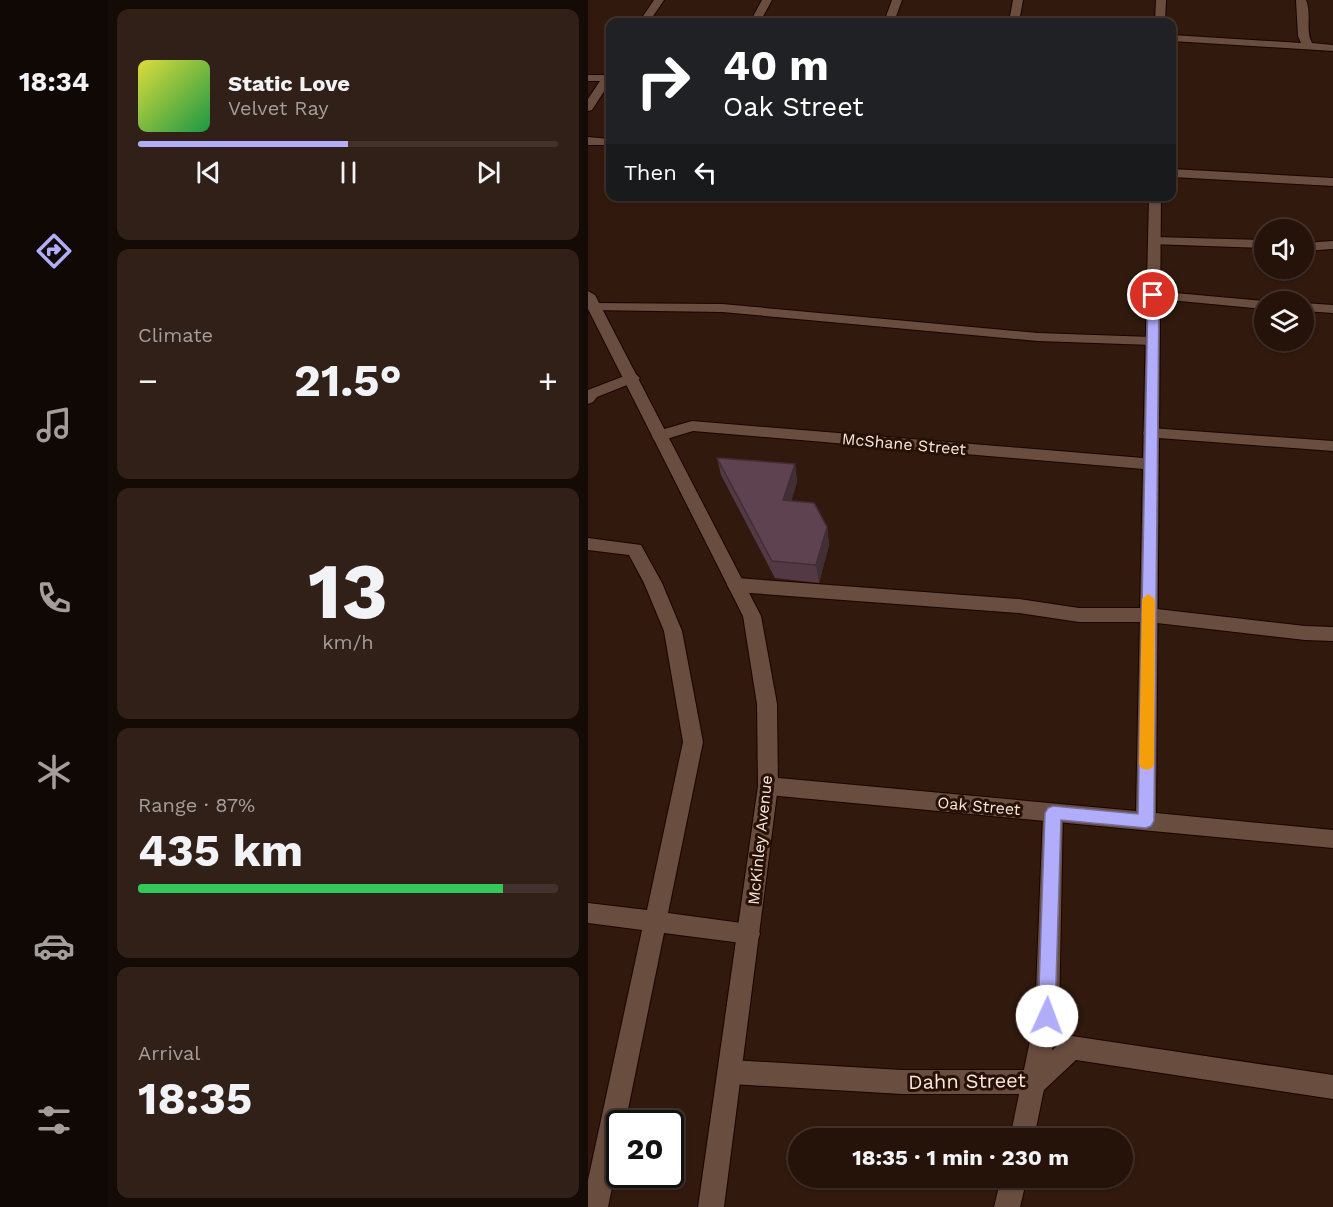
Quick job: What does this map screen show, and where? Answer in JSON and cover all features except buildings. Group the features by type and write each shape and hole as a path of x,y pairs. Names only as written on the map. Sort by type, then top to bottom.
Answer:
{"street":[{"path":"647,18 659,0"},
{"path":"757,18 767,0"},
{"path":"890,18 897,0"},
{"path":"1015,18 1018,0"},
{"path":"1160,18 1161,0"},
{"path":"1301,0 1303,36 1308,47"},
{"path":"1176,38 1333,48"},
{"path":"588,78 606,77"},
{"path":"588,108 606,83"},
{"path":"588,141 606,142"},
{"path":"1176,173 1333,182"},
{"path":"1146,821 1155,201"},
{"path":"1155,241 1254,244"},
{"path":"1314,246 1333,245"},
{"path":"1153,295 1254,304"},
{"path":"591,301 722,308 1038,337 1152,341"},
{"name":"McKinley Avenue","path":"591,301 752,616 767,704 768,786 711,1207"},
{"path":"1314,308 1333,309"},
{"path":"589,396 632,378"},
{"name":"McShane Street","path":"660,436 692,426 1150,464"},
{"path":"1151,433 1333,446"},
{"path":"588,544 634,549 653,583 673,631 693,742 595,1207"},
{"path":"736,585 1019,606 1079,615 1148,615 1305,633 1333,634"},
{"name":"Oak Street","path":"768,786 1333,839"},
{"path":"1024,1128 1047,1016 1053,813"},
{"path":"588,913 749,934"},
{"name":"Dahn Street","path":"731,1072 902,1082 1034,1082 1072,1048 1333,1088"},
{"path":"1007,1207 1012,1188"}],"slow traffic":[{"path":"1147,764 1148,599"}],"route":[{"path":"1047,1016 1053,813 1146,821 1153,295"}]}
